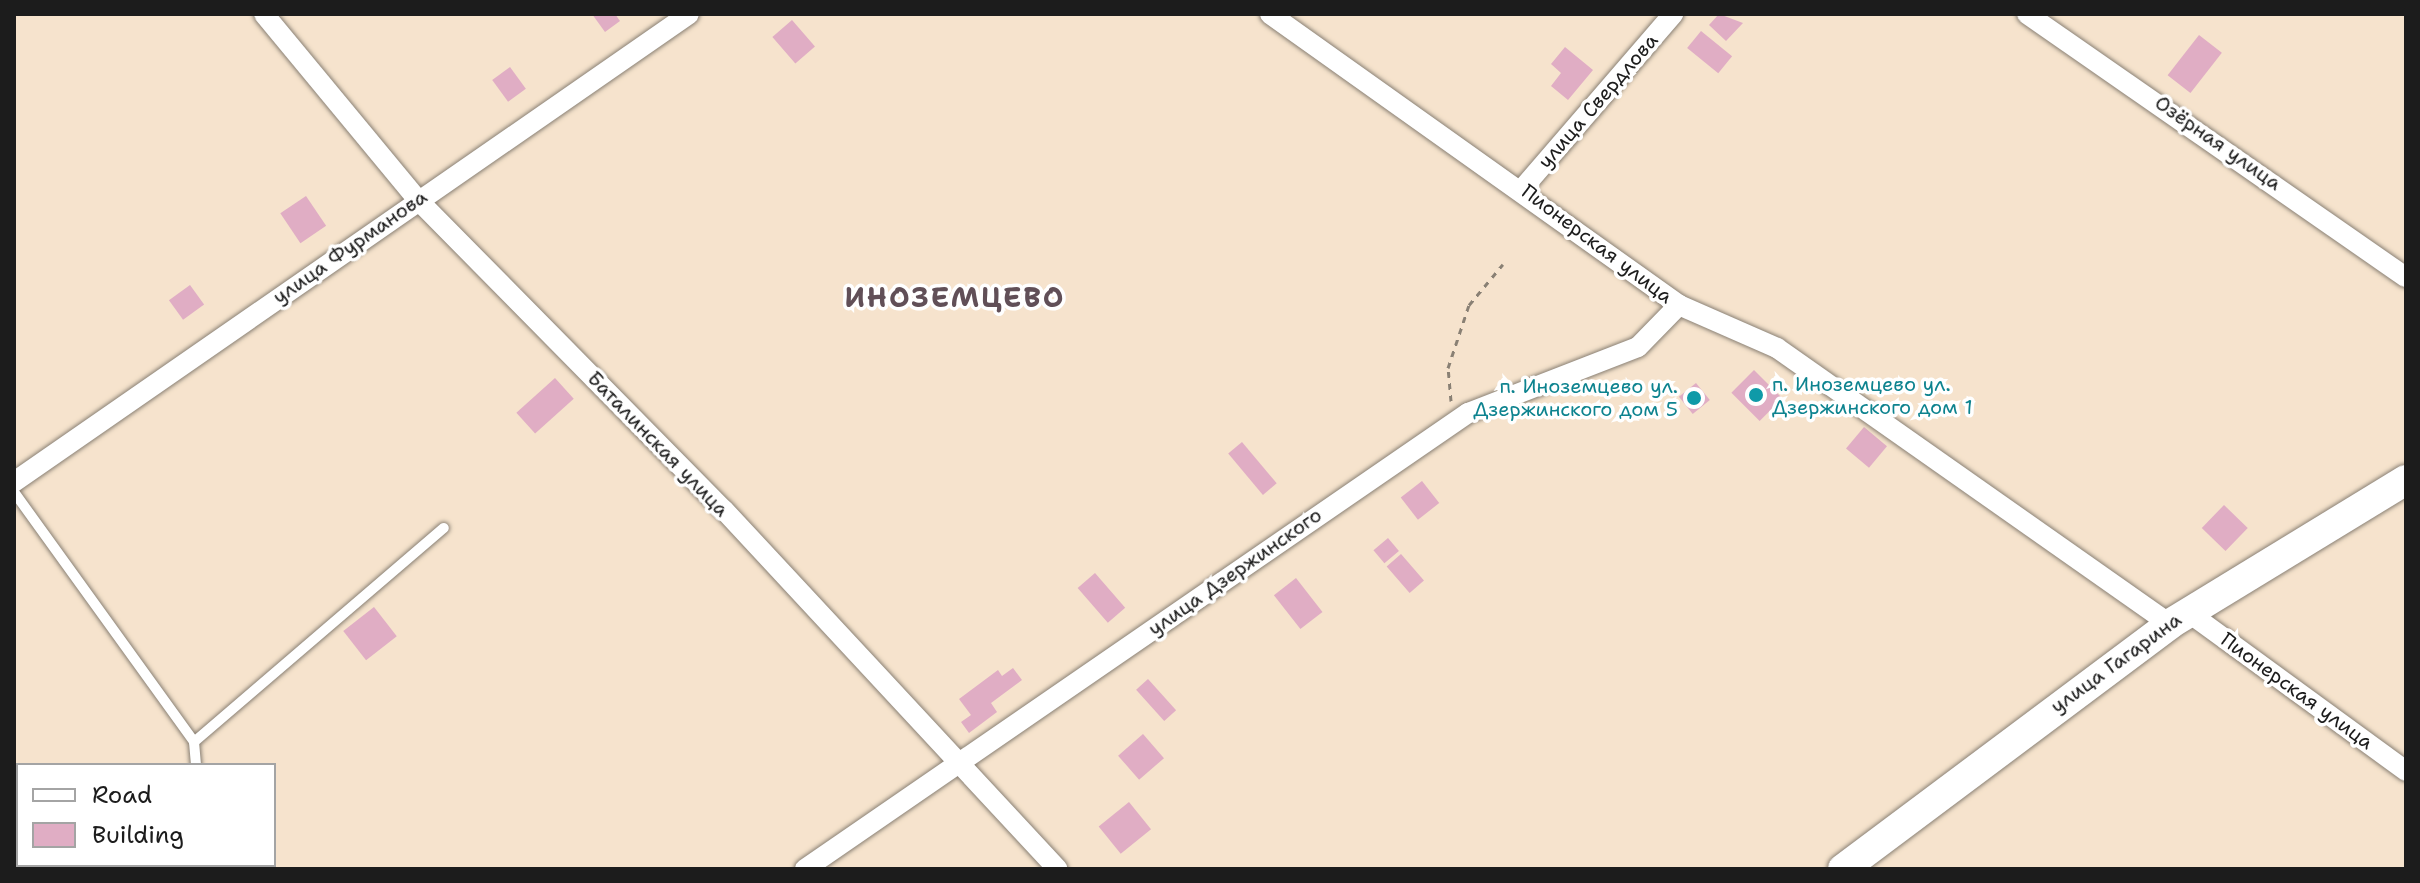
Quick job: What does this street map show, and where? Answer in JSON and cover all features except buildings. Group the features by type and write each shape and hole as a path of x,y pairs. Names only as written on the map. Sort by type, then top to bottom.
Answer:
{"main road":[{"name":"улица Гагарина","path":"1843,869 2179,618 2406,480"}],"street":[{"name":"Баталинская улица","path":"264,14 417,199 724,510 958,767 1058,869"},
{"name":"улица Фурманова","path":"14,482 417,199 689,14"},
{"name":"Пионерская улица","path":"1270,14 1523,188 1679,305 1777,348 2406,771"},
{"name":"улица Свердлова","path":"1523,188 1673,14"},
{"name":"Озёрная улица","path":"2027,14 2406,277"},
{"name":"улица Дзержинского","path":"805,869 958,767 1452,425 1638,347 1679,305"}],"lane":[{"path":"14,492 194,742 196,763"},
{"path":"194,742 444,528"}],"path":[{"path":"1452,425 1448,368 1469,305 1503,264"}],"place":[{"name":"п. Иноземцево ул. Дзержинского дом 1","path":"1756,395"},
{"name":"п. Иноземцево ул. Дзержинского дом 5","path":"1694,398"}],"district":[{"name":"ИНОЗЕМЦЕВО","path":"955,297"}]}
